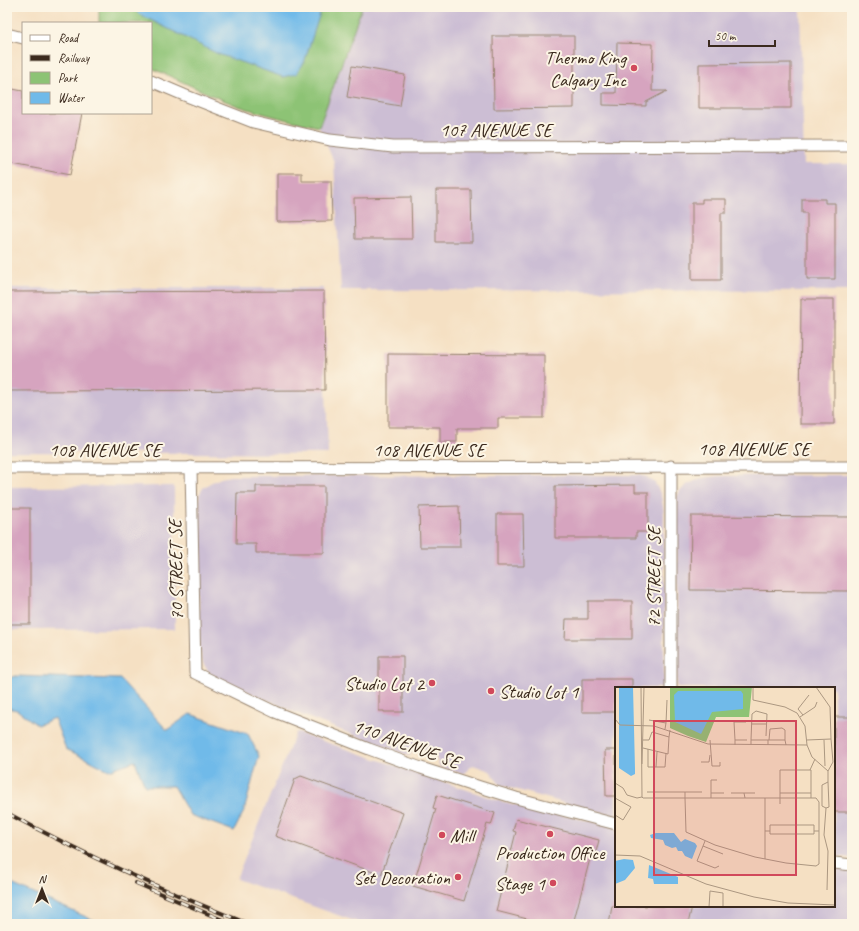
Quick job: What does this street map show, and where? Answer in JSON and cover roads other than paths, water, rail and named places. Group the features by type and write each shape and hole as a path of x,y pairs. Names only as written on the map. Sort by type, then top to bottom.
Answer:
{"street":[{"path":"7,34 22,38"},
{"name":"107 AVENUE SE","path":"152,81 253,122 330,140 393,147 852,146"},
{"name":"72 STREET SE","path":"671,466 671,687"},
{"name":"108 AVENUE SE","path":"7,468 852,466"},
{"name":"70 STREET SE","path":"191,467 195,673"},
{"name":"110 AVENUE SE","path":"195,673 275,712 421,768 524,800 615,824"},
{"path":"835,863 852,864"}],"water":[{"path":"131,7 322,7 304,63 296,74 283,77 218,54 139,14"},
{"path":"15,676 120,679 167,730 190,714 248,734 259,756 244,811 234,831 190,815 173,786 145,786 135,761 109,770 66,749 54,718 37,725 17,710 7,708 7,679"},
{"path":"7,882 102,924 7,924"}],"railway":[{"path":"7,813 66,844 126,872 249,924"},
{"path":"136,883 232,924"}],"place":[{"name":"Thermo King Calgary Inc","path":"634,68"},
{"name":"Studio Lot 2","path":"432,683"},
{"name":"Studio Lot 1","path":"491,691"},
{"name":"Production Office","path":"550,834"},
{"name":"Mill","path":"442,835"},
{"name":"Set Decoration","path":"458,877"},
{"name":"Stage 1","path":"553,883"}]}
